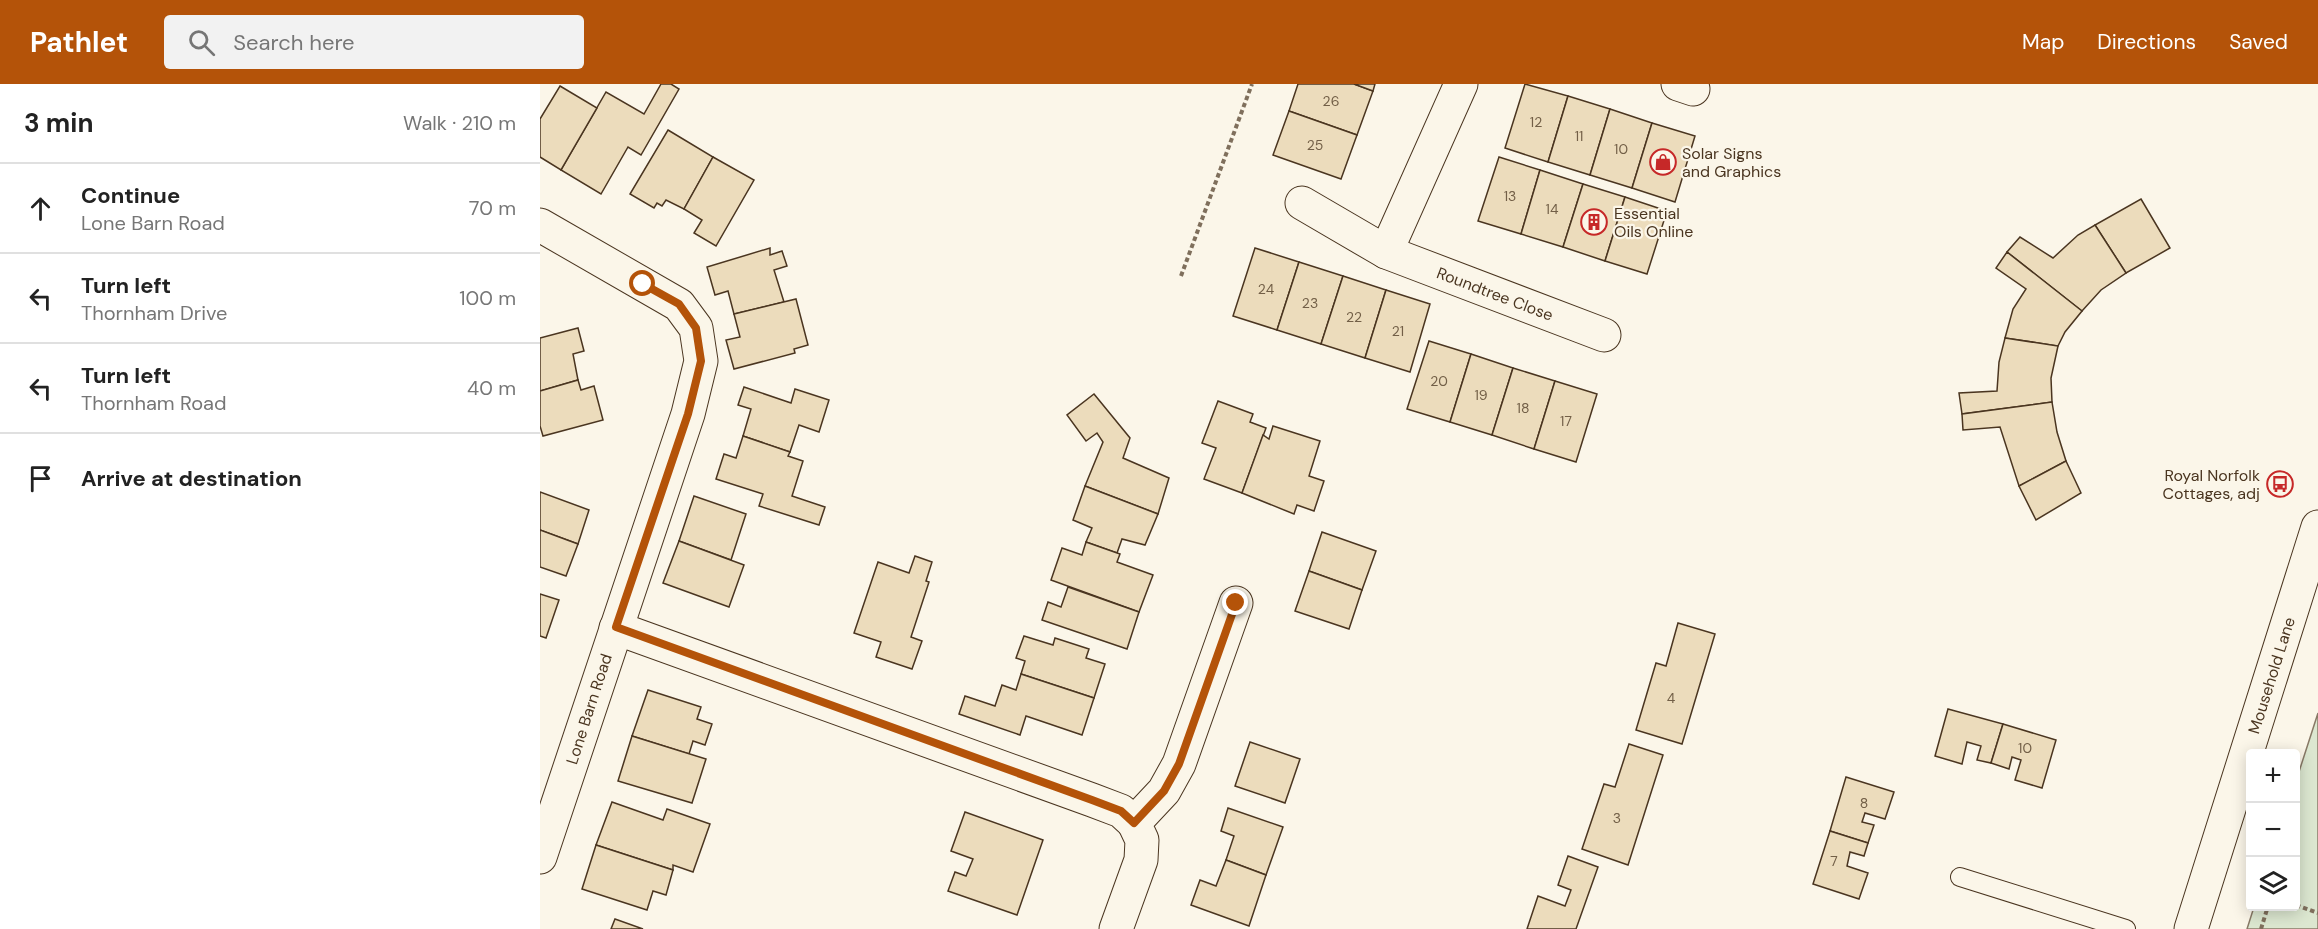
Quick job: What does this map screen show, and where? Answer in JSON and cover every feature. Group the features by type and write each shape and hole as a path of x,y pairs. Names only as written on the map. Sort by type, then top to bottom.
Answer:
{"main road":[{"path":"1386,252 1461,84"},
{"name":"Roundtree Close","path":"1302,203 1386,252 1604,335"},
{"name":"Lone Barn Road","path":"540,225 679,304 696,328 701,361 688,414 540,858"},
{"name":"Mousehold Lane","path":"2191,929 2318,527"},
{"path":"1134,823 1164,791 1179,764 1236,603"},
{"path":"616,627 1121,811 1134,823 1142,840 1141,860 1116,929"}],"lane":[{"path":"1960,877 2126,929"}],"path":[{"path":"1180,276 1252,84"},
{"path":"2300,907 2318,913"},
{"path":"2261,929 2266,911"}],"green space":[{"path":"2318,713 2318,929 2247,929 2253,911 2300,911 2300,769"}],"building":[{"path":"661,84 671,84 679,89 641,155 628,147 601,194 561,170 606,92 644,114"},
{"path":"1298,84 1354,84 1373,91 1357,135 1289,111"},
{"path":"1354,84 1375,84 1373,91"},
{"path":"1525,84 1568,96 1548,162 1505,148"},
{"path":"560,86 597,108 561,170 540,157 540,119"},
{"path":"1568,96 1610,109 1590,175 1548,162"},
{"path":"1610,109 1652,123 1632,188 1590,175"},
{"path":"1289,111 1357,135 1341,179 1273,155"},
{"name":"Solar Signs and Graphics","path":"1652,123 1695,136 1675,202 1632,188"},
{"path":"668,130 713,157 684,209 666,200 662,206 657,203 654,208 630,194"},
{"path":"713,157 754,180 716,246 694,233 702,220 684,209"},
{"path":"1499,157 1540,170 1521,234 1478,221"},
{"path":"1540,170 1583,184 1563,247 1521,234"},
{"name":"Essential Oils Online","path":"1583,184 1625,197 1605,261 1563,247"},
{"path":"1625,197 1667,211 1647,274 1605,261"},
{"path":"2141,199 2170,248 2126,273 2095,225"},
{"path":"2095,225 2126,273 2101,290 2082,311 2007,252 2020,237 2053,258 2078,235"},
{"path":"770,248 770,255 782,251 787,266 774,270 784,302 734,314 728,291 715,295 707,267"},
{"path":"1255,248 1299,262 1277,330 1233,316"},
{"path":"2007,252 2082,311 2065,332 2058,346 2005,338 2013,309 2026,289 1996,268"},
{"path":"1299,262 1343,276 1321,344 1277,330"},
{"path":"1343,276 1386,290 1365,358 1321,344"},
{"path":"1386,290 1430,304 1410,372 1365,358"},
{"path":"796,299 808,345 794,349 795,353 734,369 726,340 740,337 734,314"},
{"path":"578,328 584,351 573,354 578,380 540,391 540,338"},
{"path":"2005,338 2058,346 2051,378 2052,402 1962,414 1959,393 1997,391 1999,362"},
{"path":"1429,341 1471,354 1450,422 1407,409"},
{"path":"1471,354 1513,368 1492,435 1450,422"},
{"path":"1513,368 1555,381 1534,449 1492,435"},
{"path":"578,380 581,390 594,386 603,420 543,436 540,426 540,391"},
{"path":"1555,381 1597,394 1576,462 1534,449"},
{"path":"744,387 791,403 795,389 829,400 819,432 799,425 790,452 743,436 751,409 738,405"},
{"path":"1094,394 1130,438 1123,458 1169,478 1158,514 1085,486 1103,442 1097,433 1086,441 1067,415"},
{"path":"1218,401 1253,414 1250,422 1266,428 1242,493 1204,479 1216,448 1202,443"},
{"path":"2052,402 2057,432 2066,461 2019,486 2000,427 1963,430 1962,414"},
{"path":"1273,426 1320,441 1309,476 1324,481 1314,511 1297,505 1294,514 1242,493 1263,435 1269,439"},
{"path":"743,436 790,452 788,456 803,461 792,496 825,507 819,525 759,506 763,494 716,479 724,454 736,458"},
{"path":"2066,461 2081,493 2036,520 2019,486"},
{"path":"1085,486 1158,514 1145,545 1122,539 1117,553 1086,542 1092,528 1073,520"},
{"path":"540,492 589,510 578,544 540,530"},
{"path":"694,496 746,514 731,560 679,541"},
{"path":"540,530 578,544 566,576 540,567"},
{"path":"1322,532 1376,551 1362,590 1309,571"},
{"path":"679,541 744,565 729,607 663,583"},
{"path":"1086,542 1120,554 1117,562 1153,575 1139,612 1051,580 1062,548 1082,555"},
{"path":"915,556 932,562 926,581 929,582 911,637 922,641 912,669 876,657 881,642 854,633 878,562 909,573"},
{"path":"1309,571 1362,590 1349,629 1295,611"},
{"path":"1068,587 1139,612 1127,649 1042,620 1048,602 1061,607"},
{"path":"540,594 559,600 546,638 540,636"},
{"path":"1678,623 1715,634 1682,744 1636,730 1656,663 1666,666"},
{"path":"1024,636 1053,645 1055,638 1089,649 1086,658 1105,664 1094,698 1021,674 1025,661 1016,658"},
{"path":"1021,674 1094,698 1082,735 1026,716 1020,735 959,714 965,696 995,706 1002,685 1016,690"},
{"path":"648,690 701,707 697,719 712,724 705,745 693,741 689,754 632,736"},
{"path":"1948,709 2003,724 1991,763 1977,760 1981,746 1967,742 1962,764 1935,756"},
{"path":"2003,724 2056,740 2042,788 2015,780 2021,760 2012,757 2009,769 1991,763"},
{"path":"632,736 706,759 692,803 618,781"},
{"path":"1250,742 1300,759 1285,803 1235,786"},
{"path":"1629,744 1663,755 1628,865 1582,849 1604,784 1615,787"},
{"path":"1846,777 1894,792 1885,819 1865,813 1862,822 1874,825 1868,843 1830,831"},
{"path":"612,802 663,820 667,809 710,824 693,872 673,865 673,870 596,845"},
{"path":"1228,808 1283,827 1266,875 1226,860 1234,836 1221,831"},
{"path":"965,812 1043,840 1017,915 948,891 955,872 966,876 973,859 951,851"},
{"path":"1830,831 1868,843 1864,856 1850,852 1847,866 1868,873 1859,899 1813,884"},
{"path":"596,845 673,870 666,895 653,891 647,910 582,889"},
{"path":"1568,856 1598,867 1576,929 1527,929 1538,896 1565,906 1571,890 1558,885"},
{"path":"1226,860 1266,875 1249,926 1191,905 1200,880 1216,886"},
{"path":"615,919 643,929 611,929"}],"place":[{"name":"Solar Signs and Graphics","path":"1663,162"},
{"name":"Essential Oils Online","path":"1594,222"},
{"name":"Royal Norfolk Cottages, adj","path":"2280,484"}],"route":[{"path":"643,284 679,304 696,328 701,361 688,414 616,627 1092,800 1121,811 1134,823 1164,791 1179,764 1236,603"}]}
